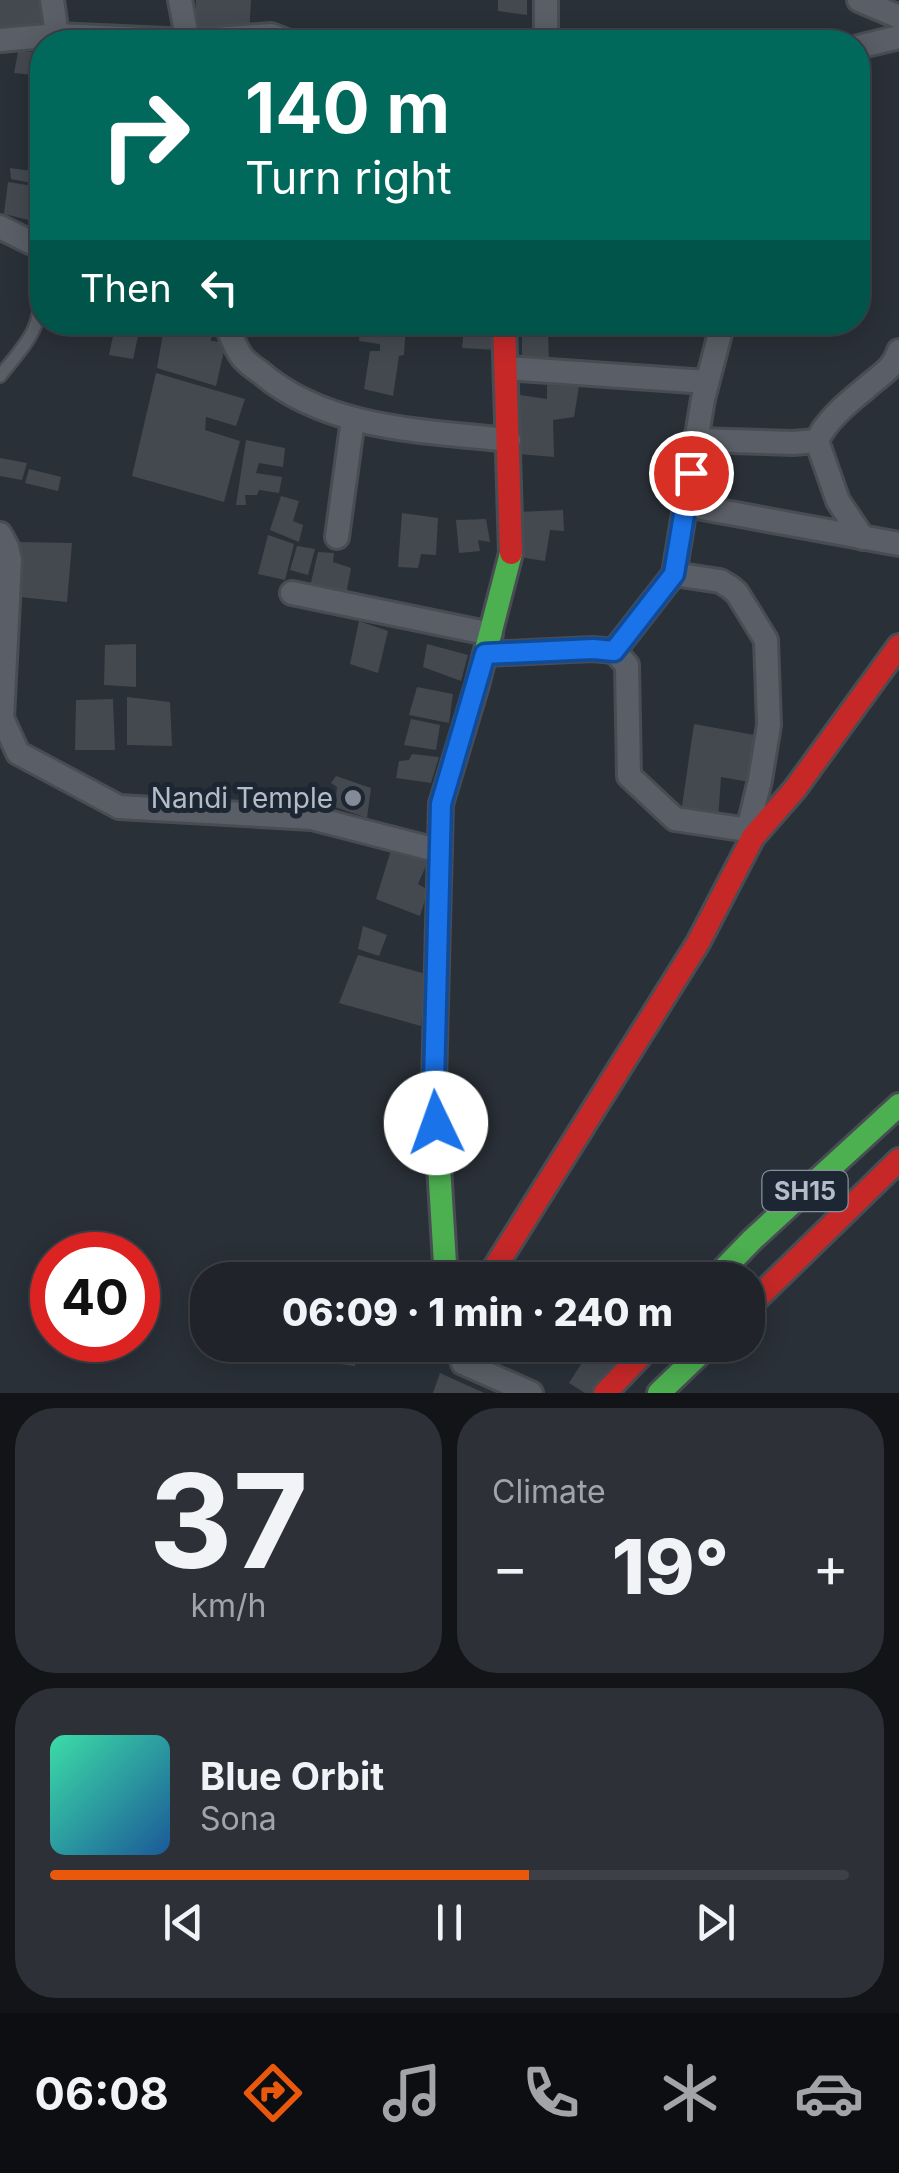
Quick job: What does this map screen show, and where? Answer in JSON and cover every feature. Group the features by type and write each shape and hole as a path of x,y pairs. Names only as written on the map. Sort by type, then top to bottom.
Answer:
{"street":[{"path":"52,0 56,30"},
{"path":"180,0 186,30"},
{"path":"546,0 546,30"},
{"path":"859,0 899,17"},
{"path":"870,44 899,37"},
{"path":"0,40 30,38"},
{"path":"0,227 30,242"},
{"path":"231,335 242,357 278,388 315,407 353,419 426,432 509,440"},
{"path":"445,1262 434,1084 441,804 511,555 505,335"},
{"path":"614,651 674,574 696,440 720,335"},
{"path":"863,538 838,501 817,442 842,410 890,370 899,352"},
{"path":"506,368 708,382"},
{"path":"337,537 353,419"},
{"path":"696,440 817,442"},
{"path":"686,505 899,544"},
{"path":"0,534 10,560 1,718 18,753 119,807 312,818 440,851"},
{"path":"498,1262 698,943 750,834 769,725 766,640 738,593 730,587 720,581 674,574"},
{"path":"292,593 488,644 614,651 627,665 629,776 675,820 750,834"},
{"path":"750,834 796,789 899,646"},
{"path":"875,679 899,681"},
{"name":"SH15","path":"731,1262 899,1105"},
{"name":"SH15","path":"765,1291 899,1160"},
{"path":"463,1362 531,1393"},
{"path":"605,1393 635,1362"},
{"path":"660,1393 692,1362"}],"lane":[{"path":"0,376 30,335"}],"building":[{"path":"0,0 48,0 50,27 0,29"},
{"path":"196,0 251,0 249,30 195,30"},
{"path":"498,0 527,0 527,15 498,11"},
{"path":"18,52 30,52 30,75 14,73"},
{"path":"10,168 30,171 30,183 11,179"},
{"path":"8,182 30,186 29,220 4,214"},
{"path":"113,335 138,335 133,359 109,355"},
{"path":"163,335 212,335 211,341 226,342 216,386 157,368"},
{"path":"360,335 405,335 393,396 364,389 370,351 380,351 380,344 359,341"},
{"path":"463,335 495,335 496,350 462,348"},
{"path":"522,335 548,335 549,363 522,364"},
{"path":"156,373 245,399 236,426 206,417 205,430 240,441 224,502 132,476"},
{"path":"547,385 579,386 574,417 553,420 554,457 519,454 520,395 547,399"},
{"path":"246,440 285,448 283,467 259,463 256,473 282,477 279,493 259,490 257,495 245,495 246,505 236,505"},
{"path":"0,458 27,463 22,480 0,476"},
{"path":"29,469 61,477 58,491 25,483"},
{"path":"281,496 299,501 293,521 303,525 299,542 270,530"},
{"path":"563,510 564,531 550,530 545,561 519,557 517,512"},
{"path":"402,513 438,518 436,555 421,554 418,568 398,567"},
{"path":"486,519 490,542 478,540 480,551 459,553 456,520"},
{"path":"268,535 294,544 285,580 258,574"},
{"path":"18,542 72,543 67,602 20,597"},
{"path":"297,546 315,549 308,575 290,570"},
{"path":"318,552 334,553 333,562 351,568 345,600 309,591"},
{"path":"359,621 388,631 378,673 350,664"},
{"path":"136,644 136,687 104,685 105,645"},
{"path":"427,644 468,655 461,681 423,667"},
{"path":"417,687 453,694 449,723 409,715"},
{"path":"127,697 170,702 172,746 127,745"},
{"path":"113,699 115,750 75,750 76,700"},
{"path":"411,719 440,725 436,750 404,745"},
{"path":"694,724 765,737 755,783 721,777 718,820 681,813"},
{"path":"412,754 439,757 431,783 396,778 399,761 409,760"},
{"name":"Nandi Temple","path":"336,776 371,788 367,818 335,807 337,787 331,783"},
{"path":"391,850 428,861 418,884 428,890 420,916 376,899"},
{"path":"363,926 387,935 379,956 358,949"},
{"path":"358,955 426,974 421,1026 339,1003"},
{"path":"582,1362 615,1362 595,1393 585,1393 569,1383"},
{"path":"440,1373 484,1393 433,1393"}],"traffic: fast":[{"path":"445,1262 434,1084 441,804 511,553"},
{"path":"731,1262 899,1105"},
{"path":"659,1393 691,1362"}],"traffic: jam":[{"path":"504,335 511,553"},
{"path":"498,1262 698,943 753,837 795,789 899,646"},
{"path":"765,1290 899,1160"},
{"path":"605,1393 635,1362"}],"place":[{"name":"Nandi Temple","path":"353,798"}],"route":[{"path":"436,1123 441,804 485,654 614,651 674,574 691,473"}]}
